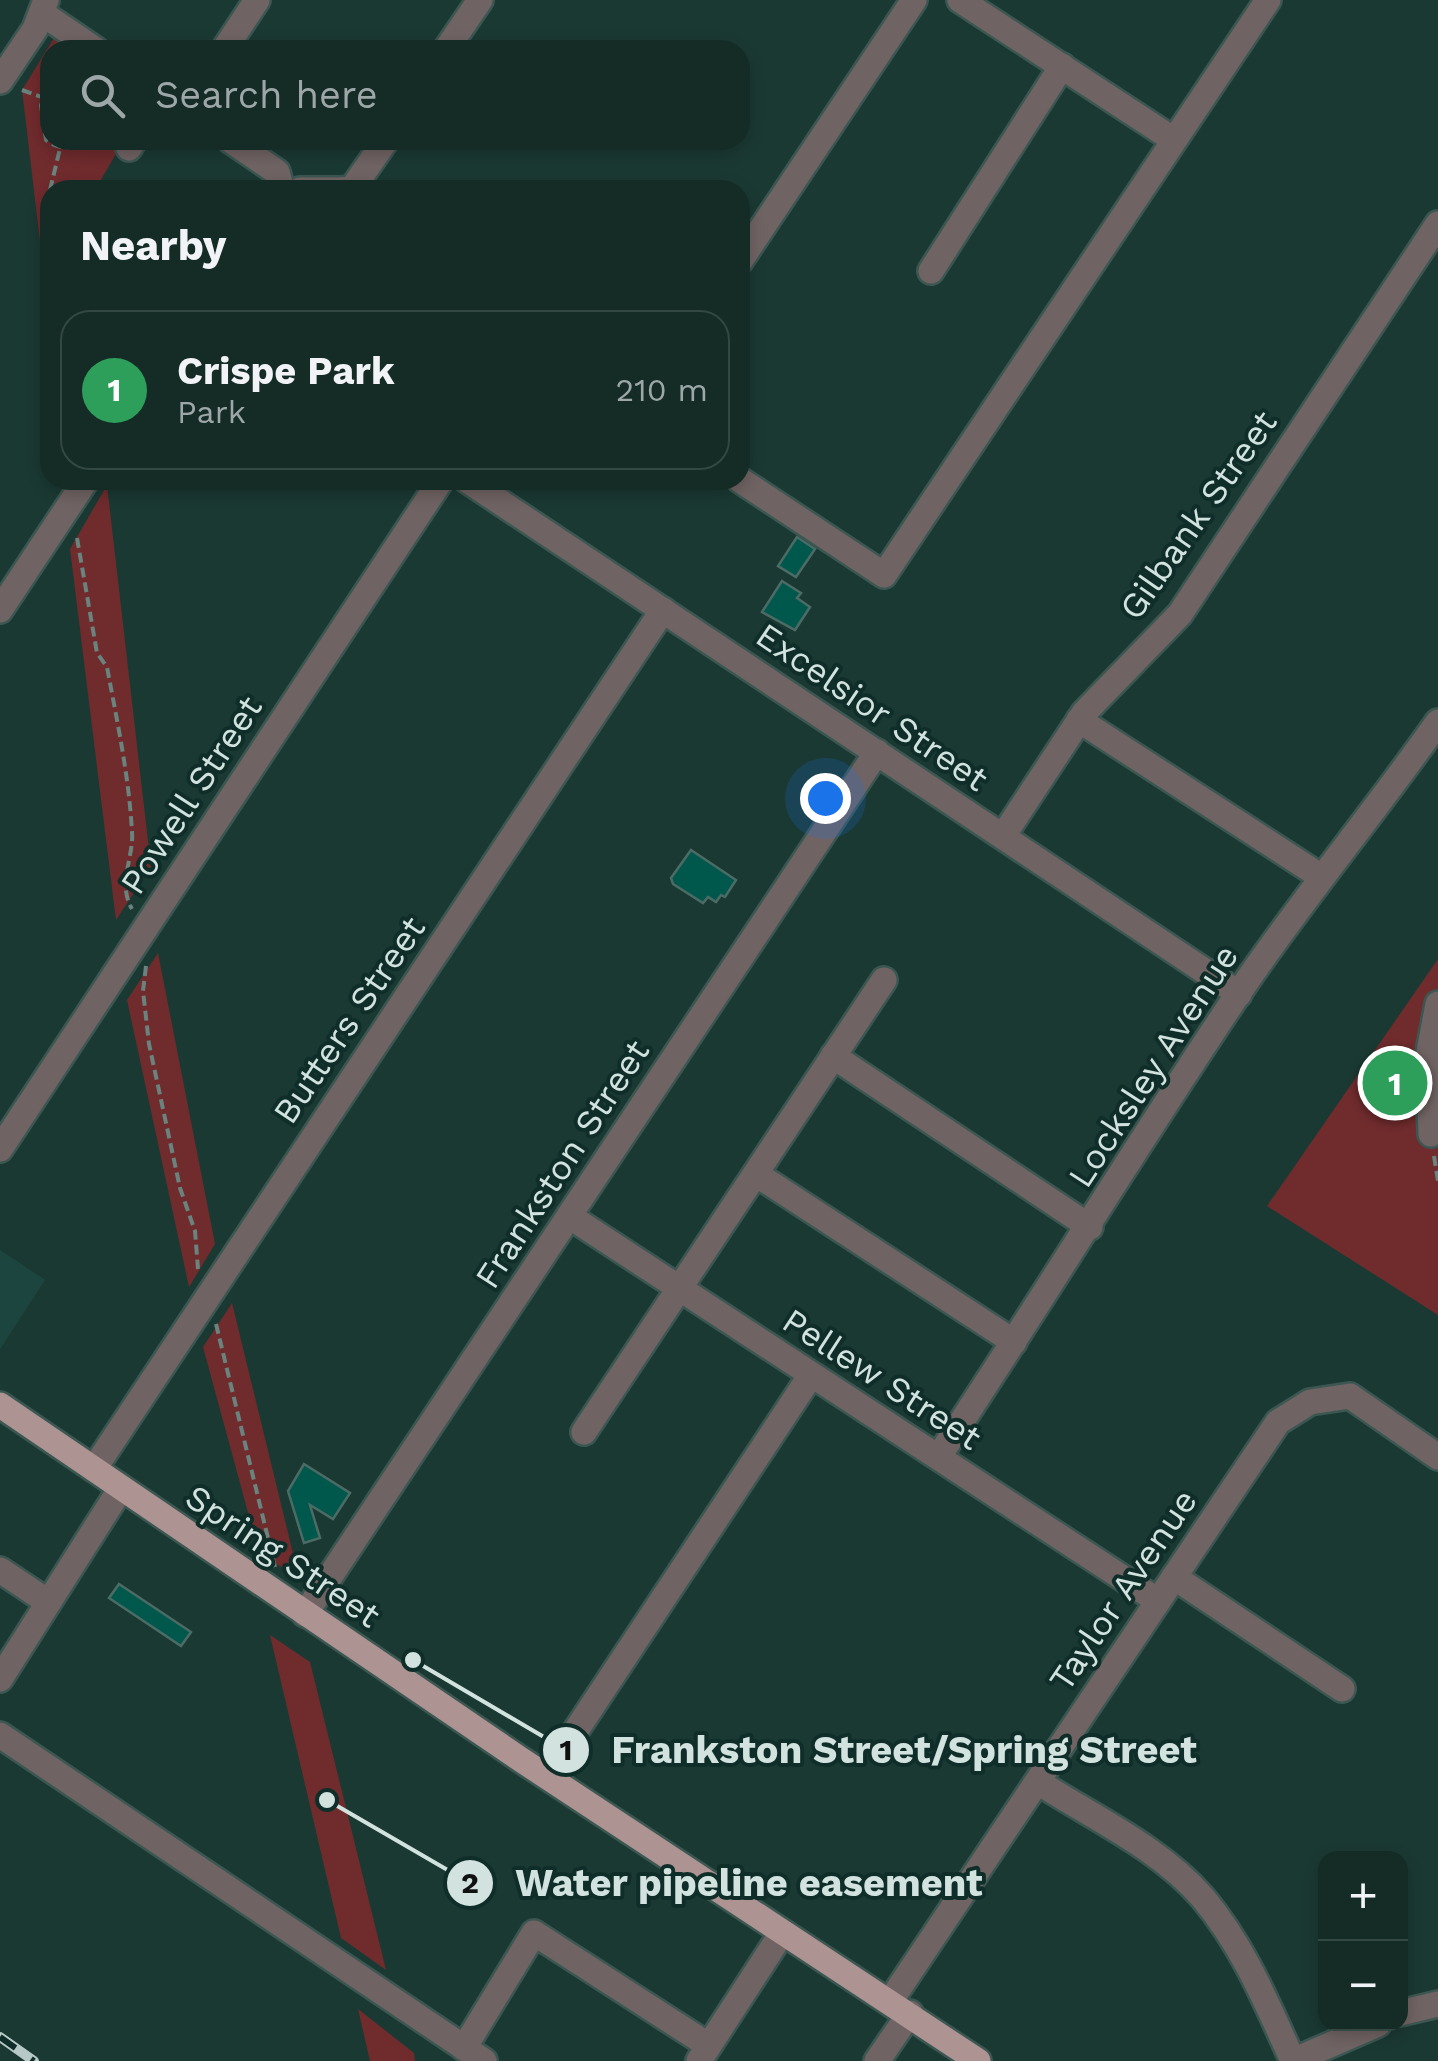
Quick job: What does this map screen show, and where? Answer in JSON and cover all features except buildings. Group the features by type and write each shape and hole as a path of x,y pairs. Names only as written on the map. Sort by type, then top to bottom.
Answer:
{"main road":[{"name":"Spring Street","path":"0,1406 546,1776 978,2061"}],"street":[{"path":"231,40 257,0"},
{"path":"453,40 480,0"},
{"path":"750,246 914,0"},
{"path":"960,0 1174,140"},
{"path":"750,487 884,575 1268,0"},
{"path":"10,85 45,7 84,40"},
{"path":"931,270 1062,66"},
{"path":"245,150 277,172 279,180"},
{"path":"358,180 379,150"},
{"name":"Gilbank Street","path":"1003,836 1079,720 1180,614 1434,239"},
{"path":"0,610 79,490"},
{"name":"Powell Street","path":"0,1149 434,490"},
{"name":"Excelsior Street","path":"482,490 1239,994"},
{"name":"Butters Street","path":"94,1469 662,610"},
{"path":"1079,720 1320,876"},
{"name":"Locksley Avenue","path":"939,1456 1239,994 1320,876 1392,788 1438,722"},
{"name":"Frankston Street","path":"305,1614 876,752"},
{"path":"584,1432 884,980"},
{"path":"1431,1134 1428,1057 1438,1004"},
{"path":"833,1056 1090,1227"},
{"path":"756,1174 1014,1342"},
{"name":"Pellew Street","path":"569,1216 1158,1601"},
{"path":"546,1776 811,1375"},
{"name":"Taylor Avenue","path":"877,2061 900,2007 1038,1782 1278,1422 1310,1402 1350,1396 1438,1457"},
{"path":"0,1679 121,1488"},
{"path":"0,1570 48,1602"},
{"path":"1174,1577 1342,1689"},
{"path":"0,1736 474,2054 534,1933 704,2053 782,1933"},
{"path":"1038,1782 1154,1855 1201,1896 1246,1958 1293,2061 1362,2031"},
{"path":"1408,2012 1438,2004"}],"path":[{"path":"10,85 40,97"},
{"path":"53,180 61,150"},
{"path":"76,532 97,653 107,666 128,790 132,849 125,868 128,902 138,919 136,960 148,968 143,991 149,1044 180,1188 194,1231 200,1273"},
{"path":"216,1324 275,1569"}],"shaded area":[{"path":"40,61 40,150 118,150 101,180 40,180 40,241 22,90"},
{"path":"108,490 151,867 116,920 70,549"},
{"path":"158,953 215,1244 189,1287 127,1000"},
{"path":"1438,959 1438,1315 1267,1206"},
{"path":"0,1250 45,1280 0,1349"},
{"path":"232,1303 299,1578 259,1553 203,1347"},
{"path":"270,1635 310,1662 386,1970 341,1938"},
{"path":"358,2009 414,2053 415,2061 370,2061"}],"railway":[{"path":"0,2037 34,2061"}],"place":[{"name":"Crispe Park","path":"1395,1083"},
{"name":"Frankston Street/Spring Street","path":"413,1660"},
{"name":"Water pipeline easement","path":"327,1800"}]}
